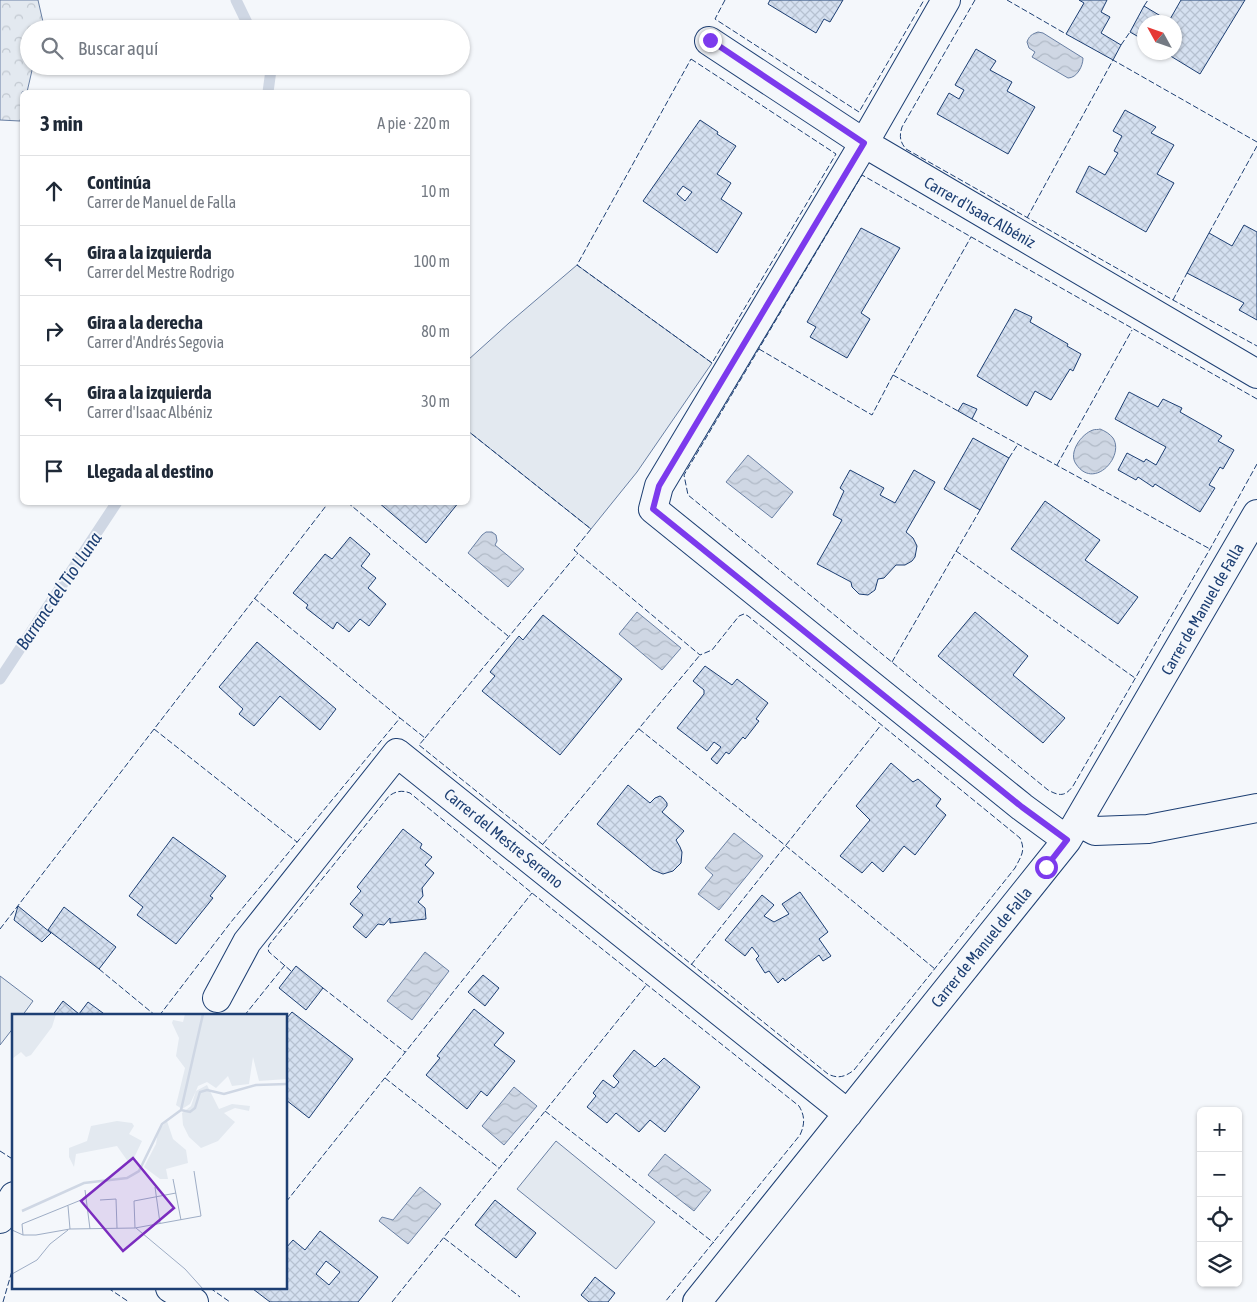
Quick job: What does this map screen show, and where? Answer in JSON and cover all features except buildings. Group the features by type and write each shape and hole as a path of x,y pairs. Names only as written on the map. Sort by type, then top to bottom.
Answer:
{"street":[{"path":"946,0 864,143 659,486 653,509 1022,807 1073,832 1148,829 1257,808"},
{"name":"Carrer d'Isaac Albéniz","path":"710,40 864,143 1257,374"},
{"name":"Carrer de Manuel de Falla","path":"697,1302 1073,832 1257,514"},
{"name":"Carrer del Mestre Serrano","path":"217,998 247,942 397,753 848,1114"},
{"path":"0,1180 12,1188"},
{"path":"0,1219 12,1199"},
{"path":"173,1290 194,1302"}],"green space":[{"path":"0,0 38,0 43,20 20,20 20,75 31,75 27,90 20,90 20,121 0,120"},
{"path":"577,265 712,363 637,472 591,529 470,433 470,358"},
{"path":"0,976 33,1001 23,1014 12,1014 12,1030 0,1045"},
{"path":"556,1141 655,1222 616,1269 517,1189"}],"water":[{"path":"1038,32 1043,33 1083,58 1081,68 1077,74 1068,78 1032,57 1035,52 1029,48 1027,42 1031,36"},
{"path":"1100,429 1113,438 1116,445 1115,453 1106,468 1091,474 1083,471 1076,464 1074,460 1075,449 1084,435 1093,430"},
{"path":"748,455 793,492 772,518 726,482"},
{"path":"486,532 492,532 496,535 497,541 495,545 524,569 508,587 468,553"},
{"path":"637,612 681,648 662,670 619,634"},
{"path":"734,833 763,856 719,910 698,894 713,875 705,868"},
{"path":"425,952 449,971 412,1020 387,1001"},
{"path":"514,1087 537,1106 504,1145 482,1126"},
{"path":"665,1154 711,1190 694,1211 648,1175"},
{"path":"420,1187 441,1204 408,1244 379,1221 382,1217 393,1220"}],"waterway":[{"name":"Barranc del Tio Lluna","path":"236,0 246,20"},
{"name":"Barranc del Tio Lluna","path":"268,90 270,75"},
{"name":"Barranc del Tio Lluna","path":"0,679 115,505"}],"fence":[{"path":"725,0 715,19 859,112 924,0"},
{"path":"975,0 902,127 901,139 906,149 1257,346"},
{"path":"1007,0 1066,34"},
{"path":"1144,6 1148,0"},
{"path":"1121,45 1130,32"},
{"path":"691,59 836,154 712,363 577,265 691,59"},
{"path":"1027,218 1113,60 1257,142"},
{"path":"1209,233 1257,146"},
{"path":"1257,399 862,175 684,475 688,495 1048,790 1064,794 1073,786 1257,464"},
{"path":"759,349 872,415 971,237"},
{"path":"1173,300 1187,273"},
{"path":"1057,465 1132,330"},
{"path":"893,375 958,411"},
{"path":"972,419 1210,549"},
{"path":"161,1014 231,922 400,718 425,738 419,745 828,1074 838,1077 854,1070 1015,868 1021,857 1023,850 1020,838 748,616 744,614 739,616 712,650 700,655 574,550 591,529 470,433"},
{"path":"1009,458 1018,444"},
{"path":"0,929 327,505"},
{"path":"351,505 508,636"},
{"path":"892,662 980,510"},
{"path":"956,551 1135,678"},
{"path":"425,738 578,553"},
{"path":"254,598 400,718"},
{"path":"543,844 700,655"},
{"path":"691,965 881,725"},
{"path":"154,729 297,842"},
{"path":"639,729 786,846 935,969"},
{"path":"291,971 269,952 269,945 389,796 399,791 407,792 799,1106 804,1120 800,1135 665,1302"},
{"path":"288,1199 532,893"},
{"path":"246,1014 285,965"},
{"path":"99,969 154,1014"},
{"path":"392,1302 647,984"},
{"path":"323,988 405,1052"},
{"path":"385,1078 499,1168"},
{"path":"545,1111 714,1243"},
{"path":"0,1151 12,1159"},
{"path":"444,1238 520,1297"},
{"path":"3,1302 12,1271"},
{"path":"111,1290 129,1302"},
{"path":"213,1290 230,1302"}],"route":[{"path":"710,40 864,143 659,486 653,509 1022,807 1067,840 1046,867"}]}
